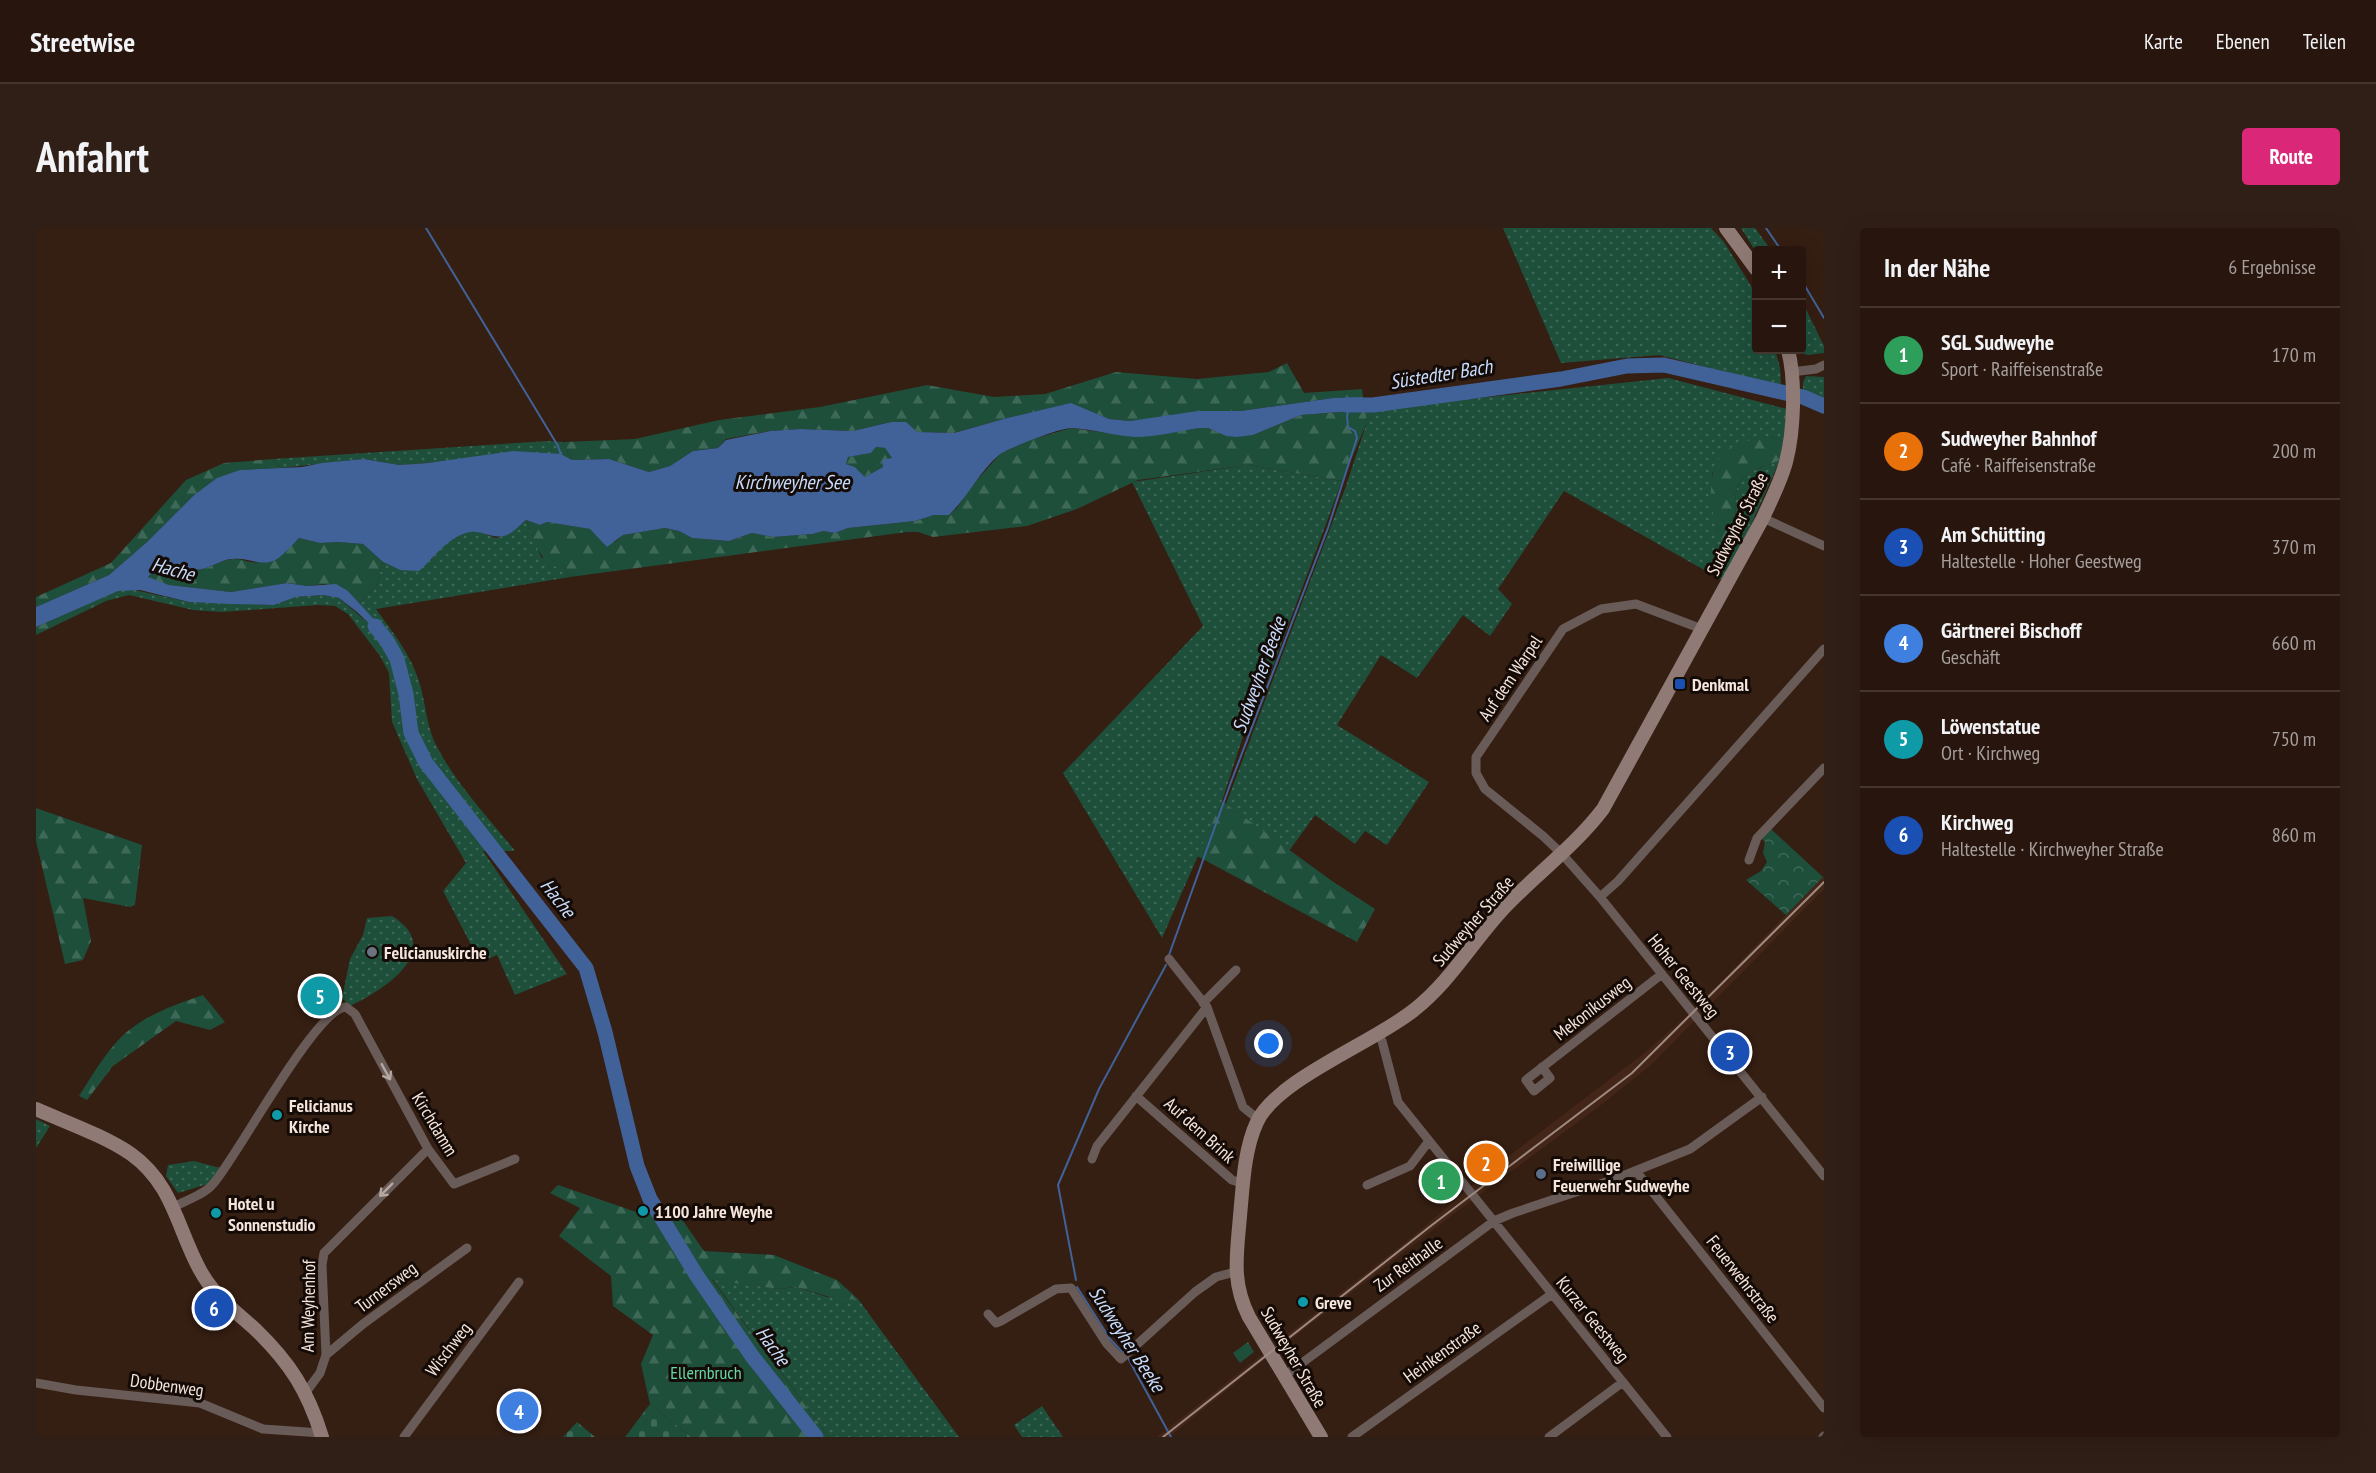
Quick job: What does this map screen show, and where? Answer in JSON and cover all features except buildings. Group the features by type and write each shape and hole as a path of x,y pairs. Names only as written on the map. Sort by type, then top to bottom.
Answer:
{"street":[{"path":"1726,228 1752,264"},
{"name":"Sudweyher Straße","path":"1321,1437 1283,1377 1242,1304 1236,1272 1249,1147 1258,1119 1275,1099 1309,1074 1378,1035 1403,1019 1427,999 1505,907 1562,854 1603,809 1763,518 1786,461 1791,421 1792,375 1789,354"},
{"path":"1792,375 1824,365"},
{"path":"1763,518 1823,543"},
{"name":"Auf dem Warpel","path":"1562,854 1485,789 1476,773 1476,757 1563,629 1601,609 1636,604 1702,629"},
{"path":"1600,897 1618,880 1824,650"},
{"path":"1749,860 1757,838 1824,768"},
{"name":"Hoher Geestweg","path":"1562,854 1600,897 1824,1176"},
{"path":"1169,959 1205,1005 1243,1107 1258,1119"},
{"name":"Auf dem Brink","path":"1092,1159 1097,1146 1205,1005 1236,970"},
{"name":"Mekonikusweg","path":"1542,1067 1662,975"},
{"name":"Kirchdamm","path":"174,1207 214,1184 261,1110 324,1020 341,1007 354,1012 428,1149 454,1184 515,1159"},
{"name":"Kurzer Geestweg","path":"1378,1035 1382,1041 1398,1102 1667,1437"},
{"name":"Auf dem Brink","path":"1136,1095 1232,1180 1244,1184"},
{"name":"Zur Reithalle","path":"1283,1377 1494,1221 1636,1171 1690,1149 1762,1097"},
{"path":"36,1109 131,1154 157,1179 174,1207 192,1255 209,1285 286,1362 306,1392 321,1435"},
{"path":"1367,1185 1410,1166 1429,1141"},
{"name":"Am Weyhenhof","path":"306,1392 320,1373 326,1355 322,1265 324,1253 428,1149"},
{"name":"Feuerwehrstraße","path":"1636,1171 1824,1408"},
{"name":"Turnersweg","path":"326,1355 389,1304 467,1248"},
{"path":"988,1314 996,1323 1056,1289 1071,1288 1107,1344 1125,1356 1195,1292 1216,1276 1236,1272"},
{"name":"Wischweg","path":"404,1437 519,1282"},
{"name":"Heinkenstraße","path":"1352,1437 1552,1294"},
{"path":"1549,1437 1623,1382"},
{"name":"Dobbenweg","path":"36,1383 76,1390 200,1403 263,1429 321,1435"}],"shaded area":[{"path":"1824,876 1824,889 1651,1065 1268,1357 1169,1437 1157,1437 1417,1233 1484,1175 1643,1054 1690,1013"}],"green space":[{"path":"1503,228 1711,228 1724,242 1752,288 1752,354 1776,354 1780,367 1781,386 1659,355 1561,363"},
{"path":"1741,228 1755,228 1768,246 1752,246"},
{"path":"1806,309 1824,346 1824,353 1808,355 1804,354 1806,354"},
{"path":"1287,363 1304,393 1362,389 1363,397 1333,398 1241,411 1130,421 1109,419 1071,404 953,433 917,432 891,422 853,431 800,429 770,431 726,439 718,448 693,451 670,466 649,472 609,459 572,460 563,442 635,439 719,420 820,407 927,385 994,397 1045,394 1116,372 1197,379 1269,372"},
{"path":"1806,376 1824,377 1824,401 1803,393 1803,382"},
{"path":"1668,378 1787,409 1783,441 1769,436 1712,473 1712,502 1717,531 1736,556 1722,580 1564,491 1498,589 1512,604 1490,636 1463,615 1417,678 1381,655 1337,725 1429,782 1387,845 1365,831 1355,844 1315,815 1289,851 1226,804 1346,486 1367,422 1365,410"},
{"path":"1365,410 1367,422 1342,481 1248,465 1138,480 1077,509 1027,526 933,537 918,532 907,532 570,577 565,568 549,564 539,552 526,520 540,525 547,522 590,529 601,539 615,542 623,535 665,528 679,531 692,538 729,541 752,533 773,537 823,531 835,533 848,528 915,521 934,515 949,515 1000,454 1030,440 1071,428 1136,437 1199,428 1208,428 1226,436 1253,435 1301,415"},
{"path":"1769,436 1783,441 1780,460 1753,471 1740,482 1735,499 1735,509 1742,545 1736,556 1730,554 1718,533 1711,501 1713,470 1722,454 1727,450 1744,442"},
{"path":"548,441 563,442 572,460 561,454 399,465 364,459 281,468 273,459"},
{"path":"876,447 885,448 892,458 883,467 865,477 855,467 846,464 848,457 871,453"},
{"path":"273,459 281,468 240,470 193,496 147,542 109,575 36,607 36,597 111,563 186,480 224,463"},
{"path":"1780,460 1742,545 1735,509 1735,499 1740,482 1753,471"},
{"path":"1248,465 1342,481 1256,712 1249,718 1222,801 1162,938 1063,773 1203,626 1132,482"},
{"path":"526,520 541,557 565,568 570,577 376,609 402,646 418,677 431,731 444,759 463,787 515,851 483,851 567,974 515,995 497,955 480,962 443,891 466,863 417,779 392,722 389,673 380,656 348,614 335,606 318,605 222,612 193,610 129,595 106,601 105,596 130,589 189,602 274,605 296,597 323,595 339,598 367,622 373,618 359,603 376,587 383,562 400,570 431,560 443,544 467,532 477,531 496,538 509,534"},
{"path":"299,538 320,543 363,544 383,562 376,587 359,603 348,591 325,584 307,586 287,583 231,592 169,585 148,578 151,574 202,569 233,559 260,562 281,553"},
{"path":"105,596 106,601 36,635 36,627"},
{"path":"1222,801 1332,881 1375,909 1357,942 1197,856"},
{"path":"36,808 142,845 135,905 130,907 83,898 91,941 83,960 65,964 36,841"},
{"path":"1771,829 1823,877 1786,915 1746,880 1761,871 1767,862 1763,853 1765,842 1762,839"},
{"path":"392,916 407,929 413,942 412,955 393,979 379,990 350,1006 342,998 350,959 363,935 367,918"},
{"path":"203,995 225,1022 210,1030 176,1021 113,1066 87,1100 79,1096 109,1051 133,1027 167,1009"},
{"path":"36,1119 50,1126 36,1148"},
{"path":"194,1161 220,1168 211,1183 178,1193 166,1176 168,1165"},
{"name":"Ellernbruch","path":"558,1185 642,1214 672,1205 704,1251 774,1255 837,1280 858,1299 840,1300 796,1287 779,1289 712,1280 829,1437 691,1437 650,1404 641,1364 653,1335 613,1306 611,1276 559,1236 580,1208 550,1193"},
{"path":"712,1279 779,1289 796,1287 827,1297 858,1299 959,1437 829,1437"},
{"path":"1248,1342 1254,1352 1240,1363 1233,1353"},
{"path":"650,1404 691,1437 625,1437"},
{"path":"1042,1406 1063,1437 1022,1437 1014,1425"},
{"path":"577,1422 595,1437 563,1437"}],"water":[{"name":"Kirchweyher See","path":"1363,397 1365,410 1301,415 1253,435 1237,437 1226,436 1208,428 1135,437 1072,428 1057,431 1023,443 999,455 949,515 934,515 915,521 848,528 835,533 823,531 773,537 752,533 729,541 692,538 679,531 665,528 623,535 607,547 590,529 547,522 540,525 526,520 507,535 496,537 471,532 459,536 446,544 419,571 400,570 383,562 363,544 320,543 299,538 282,555 270,562 229,559 202,569 151,574 148,577 169,585 231,592 287,583 307,586 336,584 348,591 373,618 384,631 387,641 339,598 323,595 296,597 274,605 189,602 140,590 118,591 36,627 36,607 109,575 147,542 193,496 217,478 240,470 302,467 364,459 399,465 428,463 513,451 561,454 572,460 609,459 649,472 670,466 693,451 718,448 726,440 770,431 800,429 853,431 891,422 906,422 917,432 954,433 1071,403 1109,419 1130,421 1198,411 1241,411 1333,398","holes":["876,447 885,448 892,458 882,460 883,467 865,477 855,467 846,464 848,457 871,453"]}],"waterway":[{"path":"426,228 558,446 561,455"},
{"path":"1766,228 1778,246"},
{"path":"1806,288 1824,318"},
{"name":"Süstedter Bach","path":"1346,405 1373,405 1561,379 1627,366 1664,365 1803,397 1824,406"},
{"name":"Sudweyher Beeke","path":"1169,955 1231,782 1328,528 1357,438 1355,431 1348,427 1349,408"},
{"name":"Hache","path":"375,626 397,659 406,694 411,733 426,763 586,968 605,1032 637,1166 650,1199 697,1276 752,1356 816,1437"},
{"name":"Sudweyher Beeke","path":"1076,1280 1058,1185 1099,1089 1166,965"},
{"name":"Sudweyher Beeke","path":"1077,1287 1110,1339 1124,1354"},
{"name":"Sudweyher Beeke","path":"1128,1358 1171,1437"}],"railway":[{"path":"1163,1437 1432,1225 1632,1073 1824,882"}],"place":[{"name":"Denkmal","path":"1680,684"},
{"name":"Felicianuskirche","path":"372,952"},
{"name":"Löwenstatue","path":"320,996"},
{"name":"Am Schütting","path":"1730,1052"},
{"name":"Felicianus Kirche","path":"277,1115"},
{"name":"Sudweyher Bahnhof","path":"1486,1163"},
{"name":"Freiwillige Feuerwehr Sudweyhe","path":"1541,1174"},
{"name":"SGL Sudweyhe","path":"1441,1181"},
{"name":"1100 Jahre Weyhe","path":"643,1211"},
{"name":"Hotel u Sonnenstudio","path":"216,1213"},
{"name":"Greve","path":"1303,1302"},
{"name":"Kirchweg","path":"214,1308"},
{"name":"Gärtnerei Bischoff","path":"519,1411"}]}
